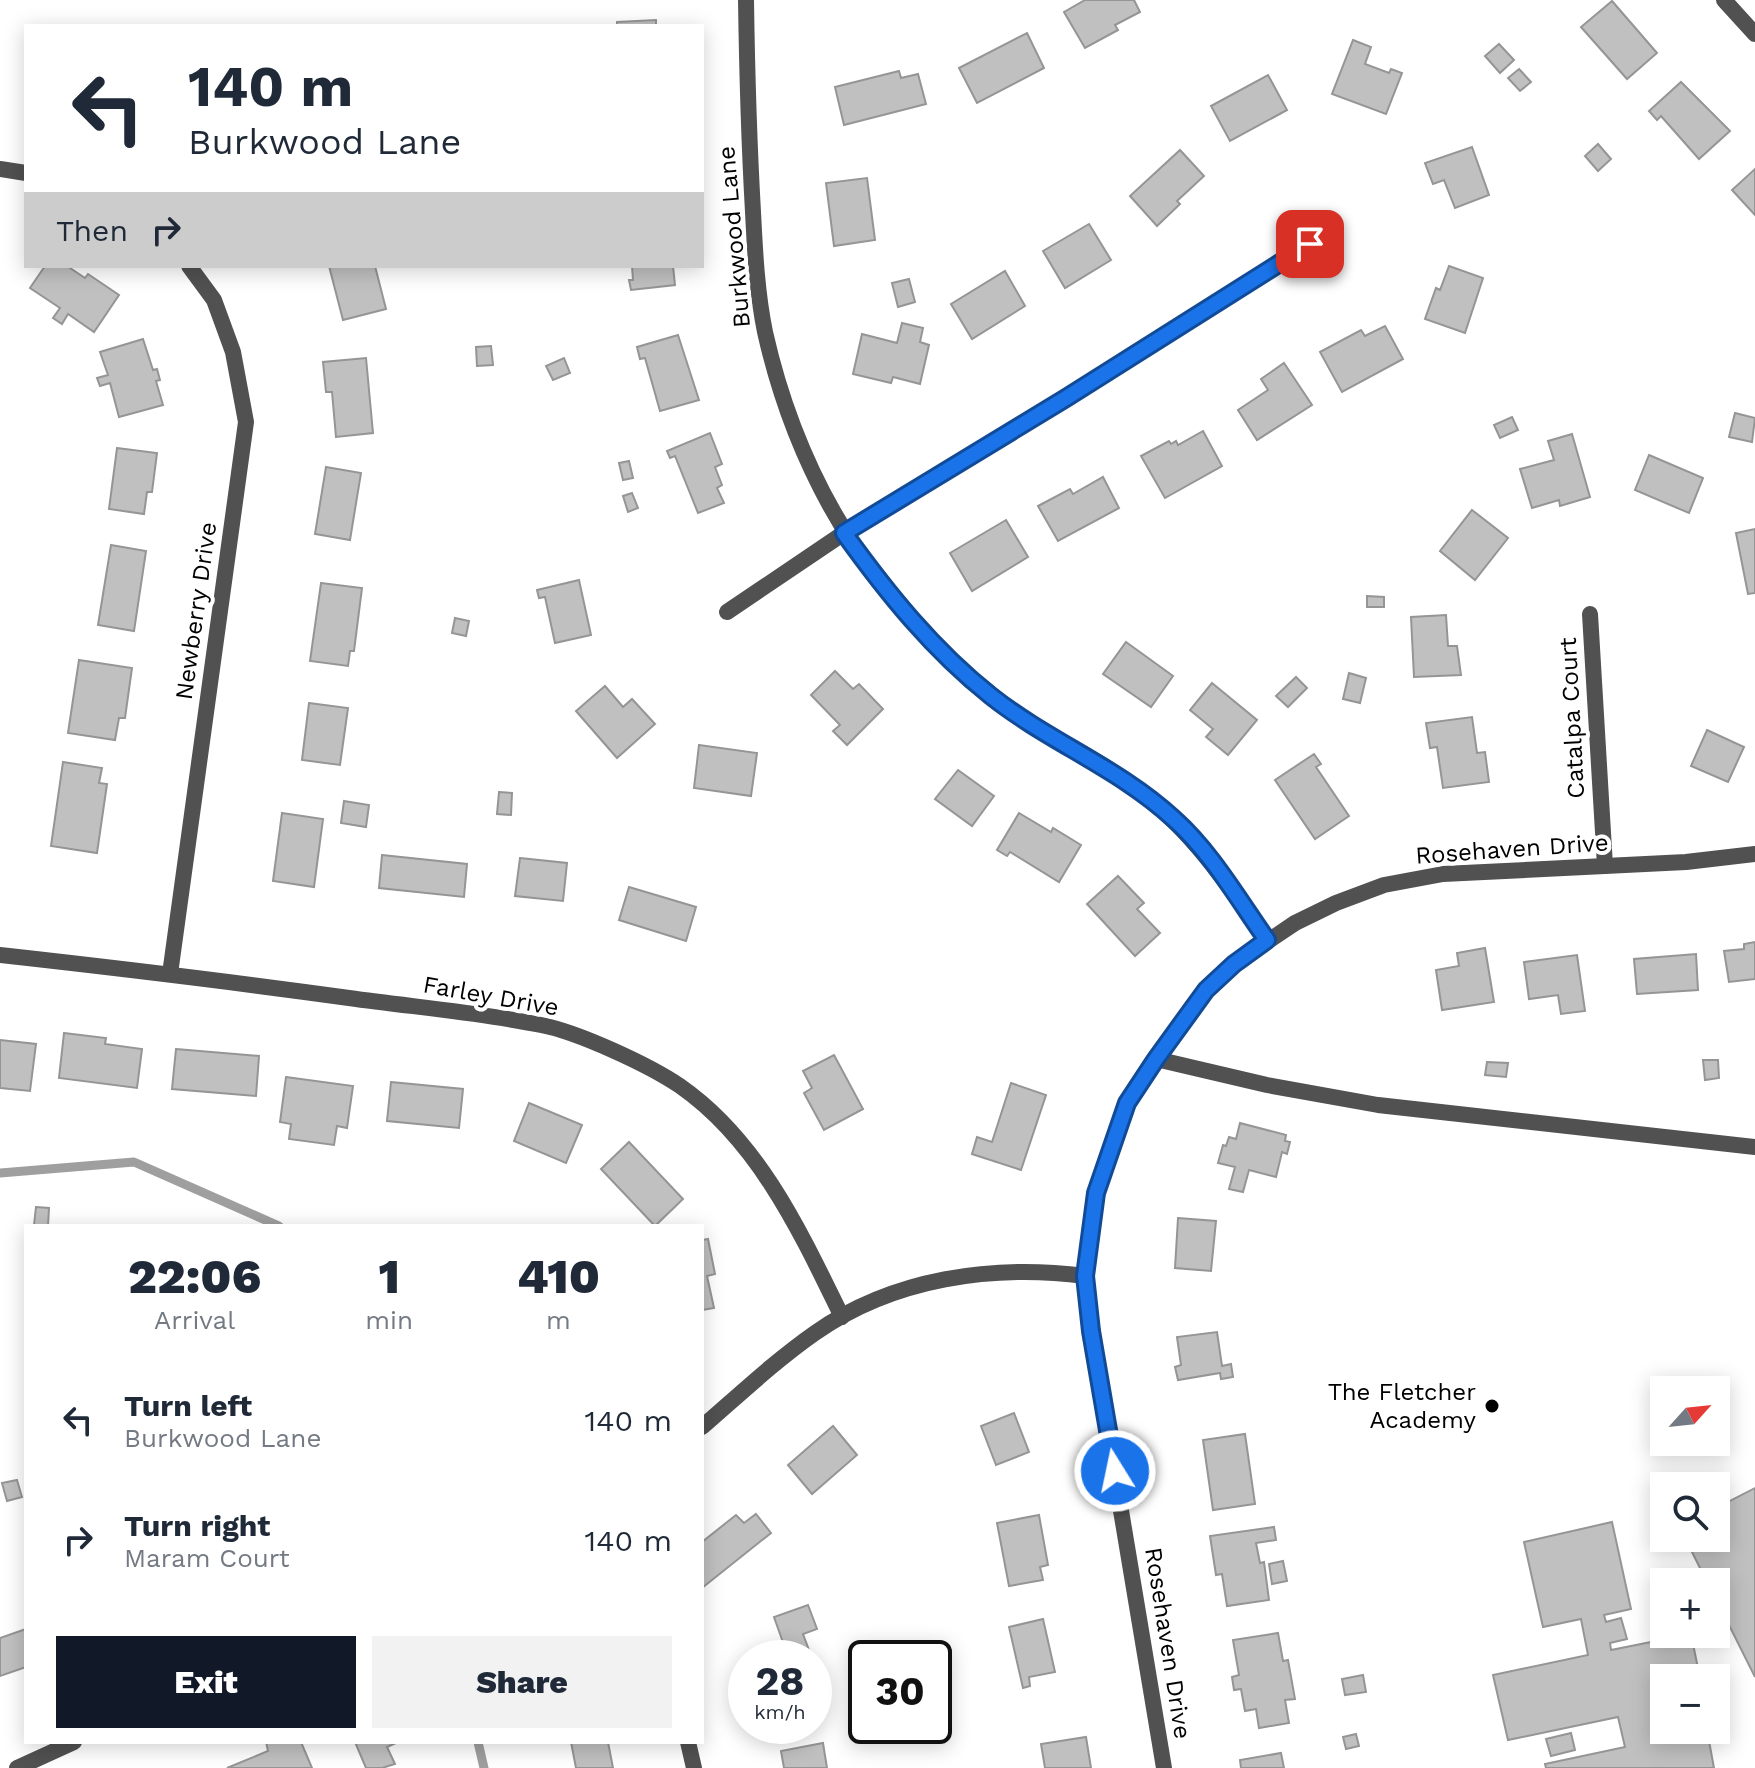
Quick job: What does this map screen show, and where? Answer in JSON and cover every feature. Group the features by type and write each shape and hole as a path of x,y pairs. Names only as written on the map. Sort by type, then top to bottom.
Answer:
{"street":[{"name":"Burkwood Lane","path":"746,0 751,183 757,272 765,331 801,449 826,502 844,533 900,607 947,658 993,697 1121,777 1175,819 1198,845 1267,940"},
{"path":"1724,0 1755,34"},
{"path":"0,169 24,173"},
{"path":"727,612 844,533 1310,244"},
{"name":"Newberry Drive","path":"170,974 246,422 233,352 214,300 190,268"},
{"name":"Catalpa Court","path":"1590,614 1605,866"},
{"name":"Rosehaven Drive","path":"1164,1768 1091,1331 1085,1276 1096,1193 1127,1103 1206,990 1267,940 1336,903 1384,885 1443,874 1755,854"},
{"name":"Farley Drive","path":"0,955 170,974 545,1025 616,1052 679,1086 729,1128 768,1179 842,1317"},
{"path":"1156,1059 1267,1085 1378,1105 1755,1147"},
{"path":"704,1425 816,1332 842,1317 920,1284 971,1274 1057,1272 1085,1276"},
{"path":"17,1768 70,1744"},
{"path":"688,1744 694,1768"}],"building":[{"path":"1085,0 1134,0 1140,12 1115,25 1118,30 1085,48 1064,12"},
{"path":"1612,1 1657,53 1627,79 1581,27"},
{"path":"656,20 656,24 617,24"},
{"path":"1027,33 1044,68 977,103 959,68"},
{"path":"1353,40 1371,47 1365,64 1389,73 1391,69 1402,73 1386,114 1332,94"},
{"path":"1499,44 1514,60 1500,73 1485,56"},
{"path":"1519,69 1531,82 1520,91 1508,78"},
{"path":"899,71 901,78 918,74 926,104 844,125 835,87"},
{"path":"1268,75 1287,110 1230,141 1211,106"},
{"path":"1681,82 1730,131 1699,159 1661,116 1657,120 1649,111"},
{"path":"1598,144 1611,159 1598,171 1585,156"},
{"path":"1472,147 1489,195 1455,208 1444,180 1433,184 1425,163"},
{"path":"1180,150 1204,176 1177,201 1180,204 1157,226 1130,196"},
{"path":"1755,169 1755,215 1732,190"},
{"path":"867,178 875,240 834,246 826,183"},
{"path":"1089,224 1111,260 1065,288 1043,251"},
{"path":"1449,266 1483,278 1465,333 1425,319 1436,288 1440,290"},
{"path":"44,268 70,268 85,278 88,274 119,295 94,332 68,314 62,324 53,318 60,308 30,288"},
{"path":"330,268 376,268 386,309 343,320"},
{"path":"632,268 673,268 675,285 631,290 629,280 633,280"},
{"path":"1005,271 1025,306 972,339 951,304"},
{"path":"909,279 915,302 898,307 892,283"},
{"path":"902,323 923,328 920,342 929,345 920,384 893,377 891,383 853,374 862,334 897,343"},
{"path":"1385,326 1403,359 1342,392 1320,352 1361,330 1365,336"},
{"path":"678,335 699,400 660,411 645,358 640,359 637,347"},
{"path":"143,339 153,370 157,369 160,380 156,381 163,405 119,417 110,383 100,386 97,378 108,375 100,352"},
{"path":"491,346 493,365 477,366 476,347"},
{"path":"366,358 373,433 336,437 332,392 326,392 323,362"},
{"path":"564,358 570,373 553,380 546,366"},
{"path":"1284,363 1312,405 1257,440 1238,410 1268,390 1261,379"},
{"path":"1735,413 1755,418 1752,442 1729,437"},
{"path":"1512,417 1518,430 1500,438 1494,425"},
{"path":"1203,431 1222,466 1165,498 1141,456 1169,441 1171,444 1176,441 1178,445"},
{"path":"710,433 722,464 715,467 722,485 717,488 724,503 698,513 675,456 670,458 667,451"},
{"path":"1572,434 1590,497 1560,506 1559,500 1532,508 1520,469 1554,460 1548,441"},
{"path":"117,448 157,453 152,492 147,492 144,514 109,509"},
{"path":"1649,455 1703,478 1689,513 1635,490"},
{"path":"629,461 633,478 623,480 619,463"},
{"path":"326,467 361,473 350,540 315,534"},
{"path":"1103,477 1119,508 1058,541 1038,506 1070,489 1073,494"},
{"path":"632,493 638,508 628,512 623,496"},
{"path":"1472,510 1508,538 1475,580 1440,551"},
{"path":"1006,520 1028,557 972,591 950,553"},
{"path":"1755,529 1755,593 1748,594 1736,533"},
{"path":"111,545 146,551 134,631 98,625"},
{"path":"579,580 591,635 555,643 545,597 539,598 537,590"},
{"path":"321,583 362,588 354,651 350,651 348,666 310,661"},
{"path":"1367,596 1384,597 1384,607 1367,607"},
{"path":"1446,615 1448,646 1457,646 1461,675 1414,677 1411,617"},
{"path":"455,618 469,621 466,636 452,633"},
{"path":"1126,642 1173,676 1151,707 1103,674"},
{"path":"79,660 132,668 125,718 119,718 115,740 68,733"},
{"path":"835,671 853,689 859,684 883,709 847,745 833,731 840,725 811,695"},
{"path":"1349,673 1366,678 1360,703 1343,699"},
{"path":"1296,677 1307,688 1288,707 1276,696"},
{"path":"1212,683 1257,720 1228,755 1206,737 1213,729 1190,710"},
{"path":"605,686 623,707 632,699 655,724 617,758 576,711"},
{"path":"309,703 348,708 340,765 302,760"},
{"path":"1472,717 1477,753 1485,752 1489,782 1443,788 1437,747 1430,748 1426,723"},
{"path":"1707,730 1744,747 1728,782 1691,766"},
{"path":"699,745 757,753 751,796 694,788"},
{"path":"1314,754 1321,764 1316,767 1349,816 1315,839 1275,780"},
{"path":"63,762 102,768 99,783 107,784 97,853 51,846"},
{"path":"958,770 994,796 972,826 935,799"},
{"path":"499,792 512,793 511,815 497,814"},
{"path":"344,801 369,805 366,827 341,823"},
{"path":"282,813 323,819 314,887 273,881"},
{"path":"1019,813 1081,845 1059,882 1010,852 1007,856 997,850"},
{"path":"382,855 467,864 464,897 379,888"},
{"path":"520,858 567,863 563,901 515,896"},
{"path":"1118,876 1144,903 1137,909 1160,933 1135,956 1087,904"},
{"path":"629,887 696,907 686,941 619,920"},
{"path":"1755,942 1755,979 1729,982 1724,951 1744,949 1744,944"},
{"path":"1485,948 1494,1002 1442,1010 1436,970 1459,966 1457,953"},
{"path":"1696,954 1698,990 1637,994 1634,959"},
{"path":"1577,955 1585,1011 1561,1014 1558,995 1529,999 1524,962"},
{"path":"64,1033 106,1038 105,1044 142,1049 137,1088 59,1078"},
{"path":"0,1040 36,1044 30,1091 0,1088"},
{"path":"176,1049 259,1056 256,1096 172,1089"},
{"path":"834,1055 863,1109 824,1130 804,1093 812,1088 803,1071"},
{"path":"1703,1060 1718,1060 1719,1078 1705,1080"},
{"path":"1487,1062 1508,1063 1506,1077 1485,1075"},
{"path":"286,1077 353,1086 347,1128 337,1126 334,1145 289,1139 291,1124 280,1122"},
{"path":"391,1082 463,1089 459,1128 387,1121"},
{"path":"1011,1083 1046,1095 1021,1170 972,1154 977,1137 992,1142"},
{"path":"529,1103 582,1125 566,1163 514,1141"},
{"path":"1240,1123 1286,1135 1285,1141 1290,1142 1287,1154 1282,1152 1276,1177 1249,1170 1243,1192 1229,1189 1235,1167 1218,1163 1223,1145 1226,1146 1229,1137 1236,1139"},
{"path":"629,1142 683,1199 657,1224 653,1224 601,1169"},
{"path":"36,1207 49,1208 48,1224 34,1224"},
{"path":"1178,1218 1216,1221 1211,1271 1175,1268"},
{"path":"708,1239 715,1274 707,1276 714,1308 704,1310 704,1240"},
{"path":"1217,1332 1222,1366 1231,1364 1233,1377 1221,1379 1220,1373 1178,1380 1175,1367 1181,1365 1177,1337"},
{"path":"1014,1413 1029,1452 996,1465 981,1426"},
{"path":"833,1426 857,1455 812,1494 788,1465"},
{"path":"1245,1434 1255,1504 1213,1510 1203,1440"},
{"path":"17,1480 22,1497 7,1501 2,1483"},
{"path":"1755,1488 1755,1677 1730,1627 1730,1568 1700,1568 1692,1552 1730,1552 1730,1501"},
{"path":"756,1514 771,1533 704,1586 704,1540 736,1515 744,1523"},
{"path":"1039,1515 1048,1565 1040,1567 1043,1580 1009,1586 997,1523"},
{"path":"1612,1522 1631,1609 1604,1615 1606,1622 1621,1618 1627,1639 1610,1643 1611,1650 1650,1642 1650,1648 1694,1648 1697,1664 1650,1664 1650,1744 1710,1744 1714,1768 1546,1768 1545,1764 1625,1747 1618,1717 1508,1740 1493,1675 1588,1655 1581,1619 1543,1627 1524,1542"},
{"path":"1274,1527 1276,1540 1256,1543 1260,1563 1264,1562 1269,1600 1227,1606 1222,1574 1216,1575 1210,1536"},
{"path":"1283,1561 1287,1581 1272,1584 1269,1564"},
{"path":"808,1605 817,1629 803,1634 805,1640 782,1640 774,1617"},
{"path":"1043,1619 1055,1672 1029,1677 1030,1686 1023,1688 1009,1627"},
{"path":"24,1630 24,1668 0,1676 0,1638"},
{"path":"1278,1633 1283,1661 1288,1660 1295,1699 1285,1700 1289,1723 1259,1728 1256,1709 1245,1711 1241,1689 1234,1690 1232,1677 1239,1675 1233,1640"},
{"path":"1363,1675 1366,1692 1345,1695 1342,1679"},
{"path":"1571,1733 1575,1750 1551,1756 1546,1739"},
{"path":"1356,1734 1359,1746 1346,1749 1343,1737"},
{"path":"1086,1737 1091,1768 1045,1768 1041,1744"},
{"path":"266,1744 302,1744 312,1768 227,1768 268,1751"},
{"path":"356,1744 394,1744 387,1747 395,1764 366,1768"},
{"path":"571,1744 608,1744 613,1768 576,1768"},
{"path":"823,1744 827,1768 784,1768 781,1751"},
{"path":"1281,1753 1284,1768 1241,1768 1240,1760"}],"waterway":[{"path":"0,1173 134,1162 274,1224"},
{"path":"478,1744 484,1768"}],"place":[{"name":"The Fletcher Academy","path":"1492,1406"}],"route":[{"path":"1115,1471 1091,1331 1085,1276 1096,1193 1127,1103 1156,1059 1206,990 1267,940 1198,845 1175,819 1121,777 993,697 947,658 900,607 844,533 1310,244"}]}
